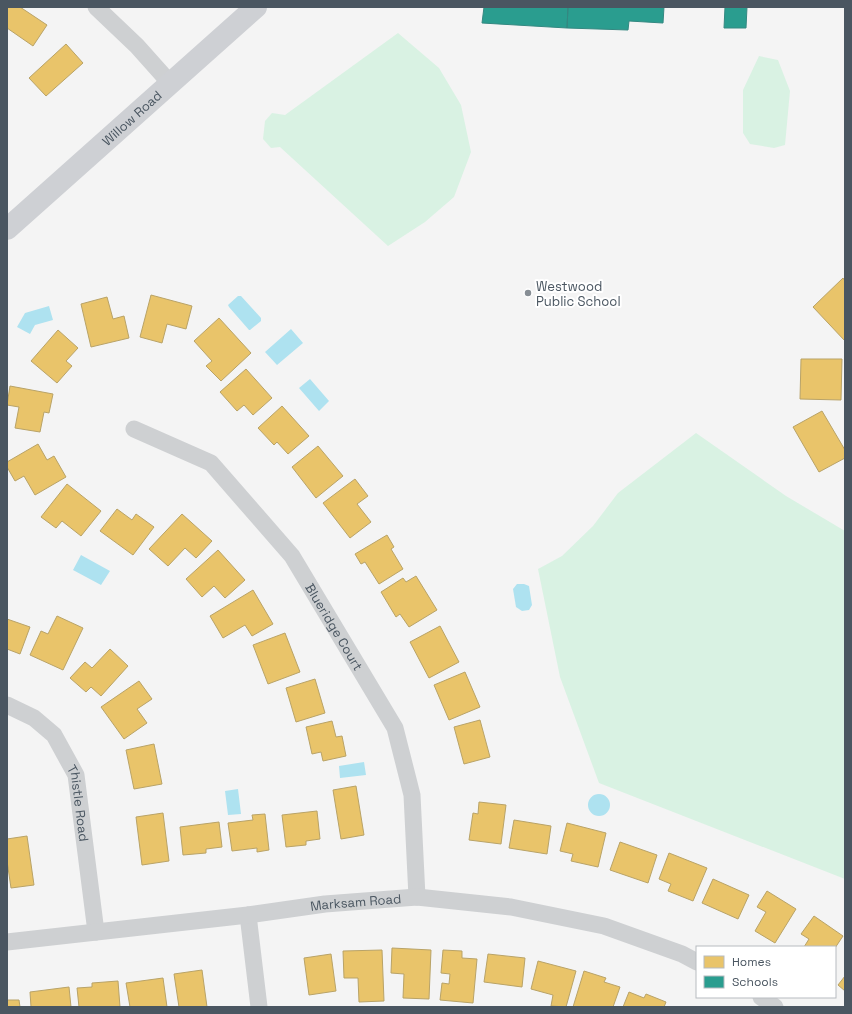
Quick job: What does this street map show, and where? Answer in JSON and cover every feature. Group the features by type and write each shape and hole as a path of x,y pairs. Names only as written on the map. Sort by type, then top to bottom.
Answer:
{"main road":[{"name":"Willow Road","path":"7,229 256,7"}],"street":[{"path":"96,7 137,46 170,83"},
{"name":"Blueridge Court","path":"134,429 211,463 292,556 395,728 412,795 417,897"},
{"name":"Thistle Road","path":"7,705 34,718 54,735 76,775 96,932"},
{"name":"Marksam Road","path":"7,942 248,915 325,904 417,897 511,907 604,926 682,954 696,961"},
{"path":"248,915 259,1007"},
{"path":"762,998 775,1007"}],"green space":[{"path":"398,33 439,68 461,105 471,152 454,197 425,222 388,246 280,147 271,148 263,139 265,121 272,113 285,115"},
{"path":"759,56 778,60 790,91 785,145 774,148 750,144 743,133 743,90"},
{"path":"696,433 786,496 845,531 845,879 599,783 560,677 538,569 562,556 593,526 618,493"}],"water":[{"path":"238,296 241,296 261,318 261,321 250,330 228,305"},
{"path":"49,306 53,320 35,325 30,334 17,327 25,313"},
{"path":"291,329 303,343 277,365 265,352"},
{"path":"310,379 329,401 319,411 299,388"},
{"path":"81,555 110,571 101,585 73,570"},
{"path":"517,584 529,586 532,605 529,610 522,611 516,607 513,589"},
{"path":"364,762 366,775 340,778 339,766"},
{"path":"238,789 241,814 228,815 225,791"},
{"path":"599,794 607,797 610,805 607,813 599,816 591,813 588,805 591,797"}],"building: Homes":[{"path":"7,7 20,7 47,25 33,46 7,28"},
{"path":"66,44 83,63 46,96 29,78"},
{"path":"843,278 845,281 845,341 813,307"},
{"path":"151,295 192,306 186,329 167,324 162,343 140,337"},
{"path":"107,297 113,319 124,316 129,338 91,347 81,304"},
{"path":"219,318 251,353 221,381 206,366 212,361 194,341"},
{"path":"58,330 78,348 66,361 72,366 57,383 31,361"},
{"path":"801,359 842,359 841,400 800,399"},
{"path":"246,369 272,398 253,415 244,405 237,411 220,392"},
{"path":"10,386 53,394 49,413 44,412 40,432 15,428 19,407 7,405"},
{"path":"282,406 309,436 288,454 277,442 274,445 258,428"},
{"path":"822,411 845,450 845,458 819,472 793,427"},
{"path":"38,444 47,460 54,456 66,477 35,495 24,476 15,481 7,467 7,462"},
{"path":"318,446 343,476 316,498 292,467"},
{"path":"355,479 368,496 357,504 371,522 350,538 323,503"},
{"path":"67,484 101,511 81,536 62,521 56,528 41,517"},
{"path":"117,509 132,520 136,514 154,527 133,555 100,531"},
{"path":"182,514 212,541 196,558 185,548 168,566 149,549"},
{"path":"387,535 394,547 391,549 403,569 379,584 365,562 361,564 355,554"},
{"path":"218,550 245,580 225,598 214,586 202,597 186,579"},
{"path":"416,576 437,610 409,627 400,614 396,617 381,592 403,578 406,582"},
{"path":"253,590 273,624 252,636 245,625 223,638 210,616"},
{"path":"57,616 83,628 63,670 30,655 41,631 48,634"},
{"path":"7,619 30,627 20,654 7,649"},
{"path":"440,626 459,662 429,678 410,642"},
{"path":"285,633 300,672 268,684 253,645"},
{"path":"110,649 128,666 101,696 91,687 86,692 70,678 85,662 92,668"},
{"path":"465,672 480,707 449,720 434,685"},
{"path":"315,679 325,713 296,722 286,688"},
{"path":"139,681 152,699 137,709 147,723 124,739 101,707"},
{"path":"480,720 490,757 464,764 454,727"},
{"path":"332,721 336,737 342,736 346,756 323,761 321,752 312,754 306,727"},
{"path":"154,744 162,784 134,789 126,750"},
{"path":"356,786 364,835 341,839 333,790"},
{"path":"479,802 506,805 501,844 469,840 473,813 478,814"},
{"path":"317,811 320,839 306,841 306,845 286,847 282,815"},
{"path":"163,813 169,861 142,865 136,817"},
{"path":"265,814 269,850 257,852 257,848 232,851 228,823 253,820 252,815"},
{"path":"514,820 551,826 547,854 509,848"},
{"path":"219,822 222,847 206,849 206,853 183,855 180,827"},
{"path":"567,823 606,833 598,867 571,861 573,854 560,851"},
{"path":"27,836 34,885 11,888 7,861 7,839"},
{"path":"620,842 657,855 648,883 610,870"},
{"path":"669,853 707,868 693,901 668,891 671,884 659,879"},
{"path":"713,879 749,895 738,919 702,903"},
{"path":"767,891 796,909 775,943 755,931 766,912 757,907"},
{"path":"814,916 843,936 836,946 805,946 809,939 801,934"},
{"path":"392,948 431,950 429,999 403,998 404,974 391,973"},
{"path":"382,950 384,1001 359,1002 358,978 344,978 343,951"},
{"path":"443,950 462,951 462,958 477,959 473,1003 440,1000 442,983 449,984 450,974 441,973"},
{"path":"331,954 336,991 309,995 304,958"},
{"path":"488,954 525,958 522,987 484,982"},
{"path":"538,961 576,971 566,1007 551,1006 553,995 531,989"},
{"path":"202,970 207,1007 179,1007 174,974"},
{"path":"584,971 606,978 604,982 620,987 613,1007 573,1007"},
{"path":"845,976 845,991 838,985"},
{"path":"163,978 167,1007 130,1007 126,983"},
{"path":"118,981 120,1007 79,1007 77,988 92,987 92,983"},
{"path":"69,987 71,1007 31,1007 30,992"},
{"path":"629,992 644,998 646,994 666,1002 664,1007 623,1007"},
{"path":"7,1000 19,1000 20,1007 7,1007"}],"building: Schools":[{"path":"484,7 568,7 567,28 482,23"},
{"path":"568,7 664,7 663,23 629,21 628,30 567,28"},
{"path":"725,7 747,7 746,28 724,28"}],"place":[{"name":"Westwood Public School","path":"528,293"}]}
